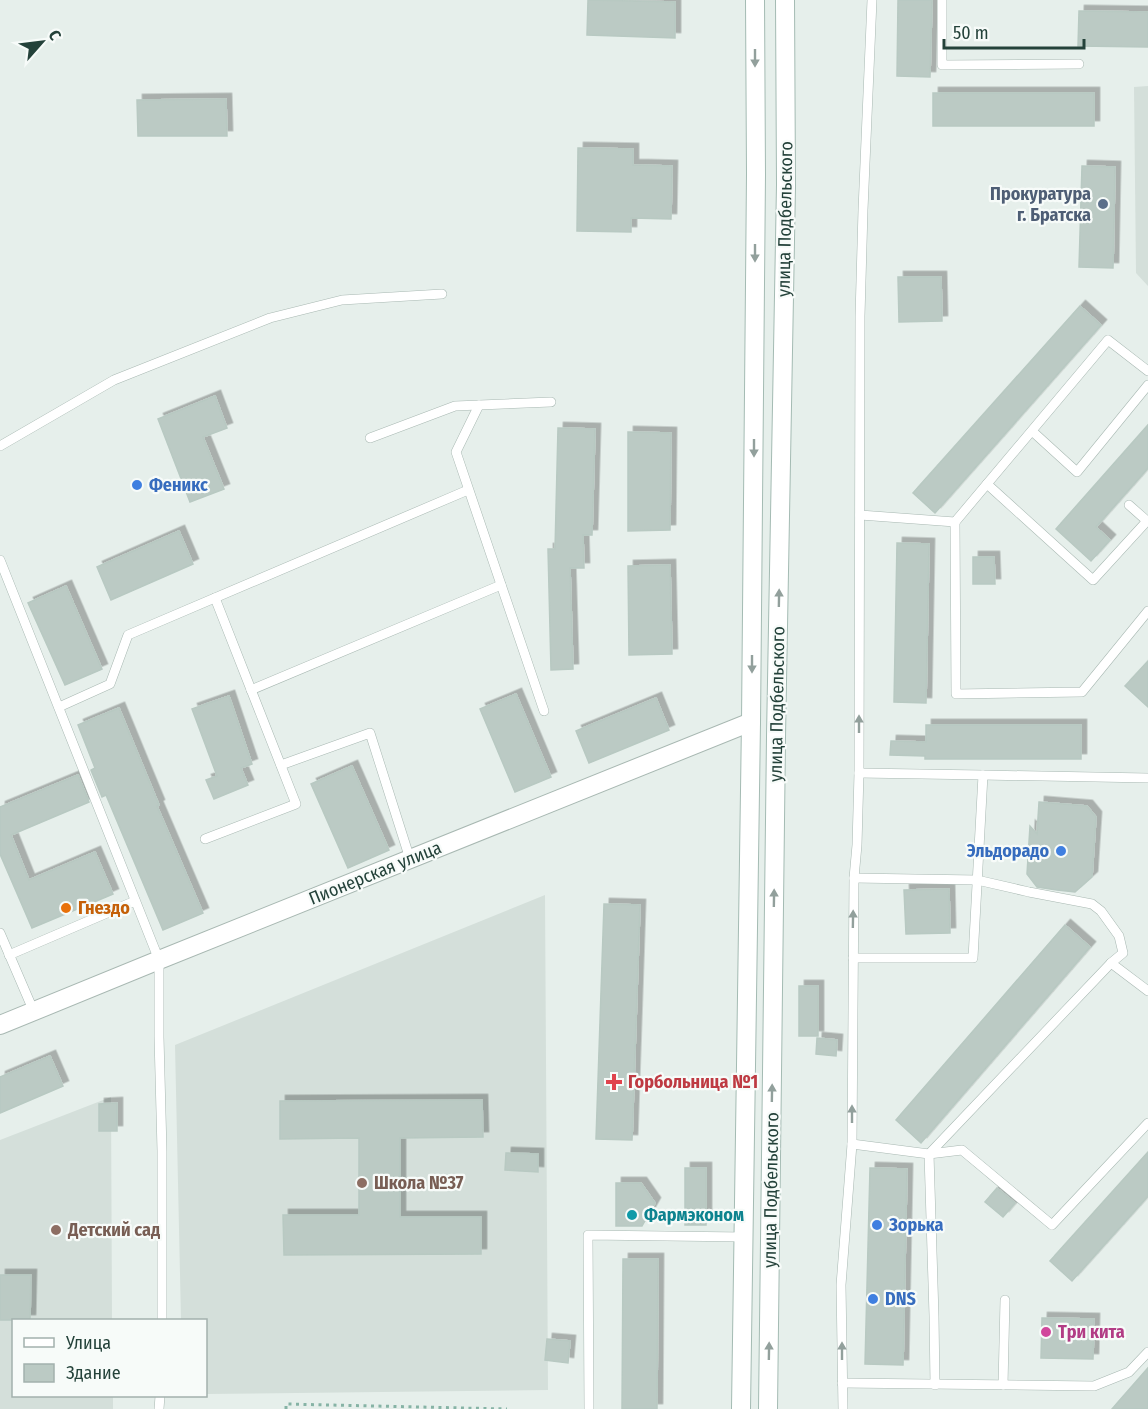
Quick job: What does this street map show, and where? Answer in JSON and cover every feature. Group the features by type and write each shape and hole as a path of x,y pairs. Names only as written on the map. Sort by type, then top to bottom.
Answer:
{"main road":[{"name":"улица Подбельского","path":"741,1409 752,722 755,0"},
{"name":"улица Подбельского","path":"768,1409 786,185 785,0"},
{"path":"753,544 780,545"},
{"name":"Пионерская улица","path":"0,1025 752,722"}],"lane":[{"path":"843,1409 841,1285 852,1144 854,878 859,773 862,245 872,0"},
{"path":"942,0 942,65 1079,64"},
{"path":"0,446 114,380 270,318 342,300 442,294"},
{"path":"1148,371 1108,340 955,522 956,694 1082,692 1148,611"},
{"path":"1032,431 1077,472 1148,384"},
{"path":"370,438 455,406 551,402"},
{"path":"480,405 456,452 544,711"},
{"path":"987,484 1093,580 1147,522 1129,505"},
{"path":"59,707 110,684 128,635 468,490"},
{"path":"860,515 955,522"},
{"path":"0,560 159,960 162,1319"},
{"path":"251,690 501,585"},
{"path":"205,839 296,804 215,598"},
{"path":"280,765 370,733 410,859"},
{"path":"859,773 1148,778"},
{"path":"853,958 974,958 983,775"},
{"path":"854,878 977,880 1092,904 1101,911 1119,936 1122,953 929,1154 935,1385"},
{"path":"9,955 135,901"},
{"path":"0,933 34,1012"},
{"path":"1111,963 1148,990"},
{"path":"852,1144 929,1154 962,1150 1052,1225 1148,1123"},
{"path":"589,1409 588,1235 744,1237"},
{"path":"1003,1385 1005,1300"},
{"path":"842,1383 1094,1386 1129,1372 1148,1352"}],"path":[{"path":"286,1409 286,1404 507,1409"}],"shaded area":[{"path":"1148,86 1148,286 1136,273 1134,87"},
{"name":"Школа №37","path":"545,895 548,1390 207,1394 207,1319 181,1319 175,1045"},
{"name":"Детский сад","path":"111,1097 112,1319 12,1319 12,1397 113,1397 113,1409 0,1409 0,1140"}],"building":[{"path":"588,0 675,2 675,38 587,35"},
{"path":"898,0 932,0 930,77 897,76"},
{"path":"1079,11 1148,12 1148,47 1078,46"},
{"path":"933,93 1094,93 1094,126 933,126"},
{"path":"226,99 227,136 138,136 137,100"},
{"path":"578,148 633,149 633,165 672,166 671,219 631,218 631,232 577,231"},
{"path":"1082,166 1115,167 1113,268 1079,267"},
{"path":"898,277 941,277 942,321 899,322"},
{"path":"1080,306 1101,325 935,513 913,493"},
{"path":"215,396 227,428 203,437 224,489 190,502 158,419"},
{"path":"1148,425 1148,468 1096,527 1110,540 1091,561 1056,529"},
{"path":"558,428 595,429 592,535 583,535 584,568 570,568 573,669 551,670 548,549 555,549"},
{"path":"628,432 671,433 670,530 628,531"},
{"path":"179,531 193,564 111,600 97,567"},
{"path":"897,543 929,544 926,703 894,702"},
{"path":"973,557 994,557 995,584 973,584"},
{"path":"670,565 672,654 629,655 628,566"},
{"path":"66,586 102,669 65,685 28,603"},
{"path":"1148,661 1148,707 1125,686"},
{"path":"516,694 551,777 515,792 480,709"},
{"path":"229,696 252,764 241,768 248,785 214,799 206,780 217,776 192,709"},
{"path":"656,698 669,730 589,763 576,731"},
{"path":"119,708 159,805 157,806 203,913 163,930 106,795 102,797 91,770 95,768 78,725"},
{"path":"926,725 1081,725 1081,759 925,759 925,756 890,755 891,741 926,742"},
{"path":"352,766 389,850 348,868 311,784"},
{"path":"78,775 89,802 11,835 29,880 95,852 113,894 32,928 0,854 0,807"},
{"name":"Эльдорадо","path":"1039,802 1087,806 1096,817 1092,877 1075,892 1037,887 1027,874 1030,826 1037,834"},
{"path":"949,889 950,933 906,934 904,890"},
{"path":"604,904 640,905 632,1140 596,1139"},
{"path":"1065,925 1090,947 921,1143 896,1120"},
{"path":"799,986 818,986 818,1036 799,1036"},
{"path":"817,1038 837,1040 836,1056 816,1054"},
{"path":"50,1056 63,1086 0,1113 0,1077"},
{"path":"482,1100 483,1137 400,1138 400,1217 481,1217 481,1254 284,1255 283,1215 359,1215 359,1138 280,1139 280,1101"},
{"path":"117,1103 117,1131 99,1131 99,1104"},
{"path":"1148,1152 1148,1196 1072,1281 1050,1261"},
{"path":"506,1153 538,1154 538,1172 505,1170"},
{"path":"685,1168 706,1168 706,1225 685,1225"},
{"path":"870,1168 907,1169 903,1365 865,1364"},
{"name":"Фармэконом","path":"616,1183 641,1183 655,1203 642,1226 616,1226"},
{"path":"997,1188 1015,1203 1003,1217 985,1202"},
{"path":"623,1259 658,1259 657,1409 622,1409"},
{"path":"0,1275 31,1275 30,1319 0,1320"},
{"path":"1042,1318 1094,1319 1093,1359 1041,1358"},
{"path":"547,1339 570,1341 568,1363 545,1360"},
{"path":"1148,1368 1148,1409 1112,1409"}],"place":[{"name":"Прокуратура г. Братска","path":"1103,204"},
{"name":"Феникс","path":"137,485"},
{"name":"Эльдорадо","path":"1061,851"},
{"name":"Гнездо","path":"66,908"},
{"name":"Горбольница №1","path":"614,1082"},
{"name":"Школа №37","path":"362,1183"},
{"name":"Фармэконом","path":"632,1215"},
{"name":"Зорька","path":"877,1225"},
{"name":"Детский сад","path":"56,1230"},
{"name":"DNS","path":"873,1299"},
{"name":"Три кита","path":"1046,1332"}]}
